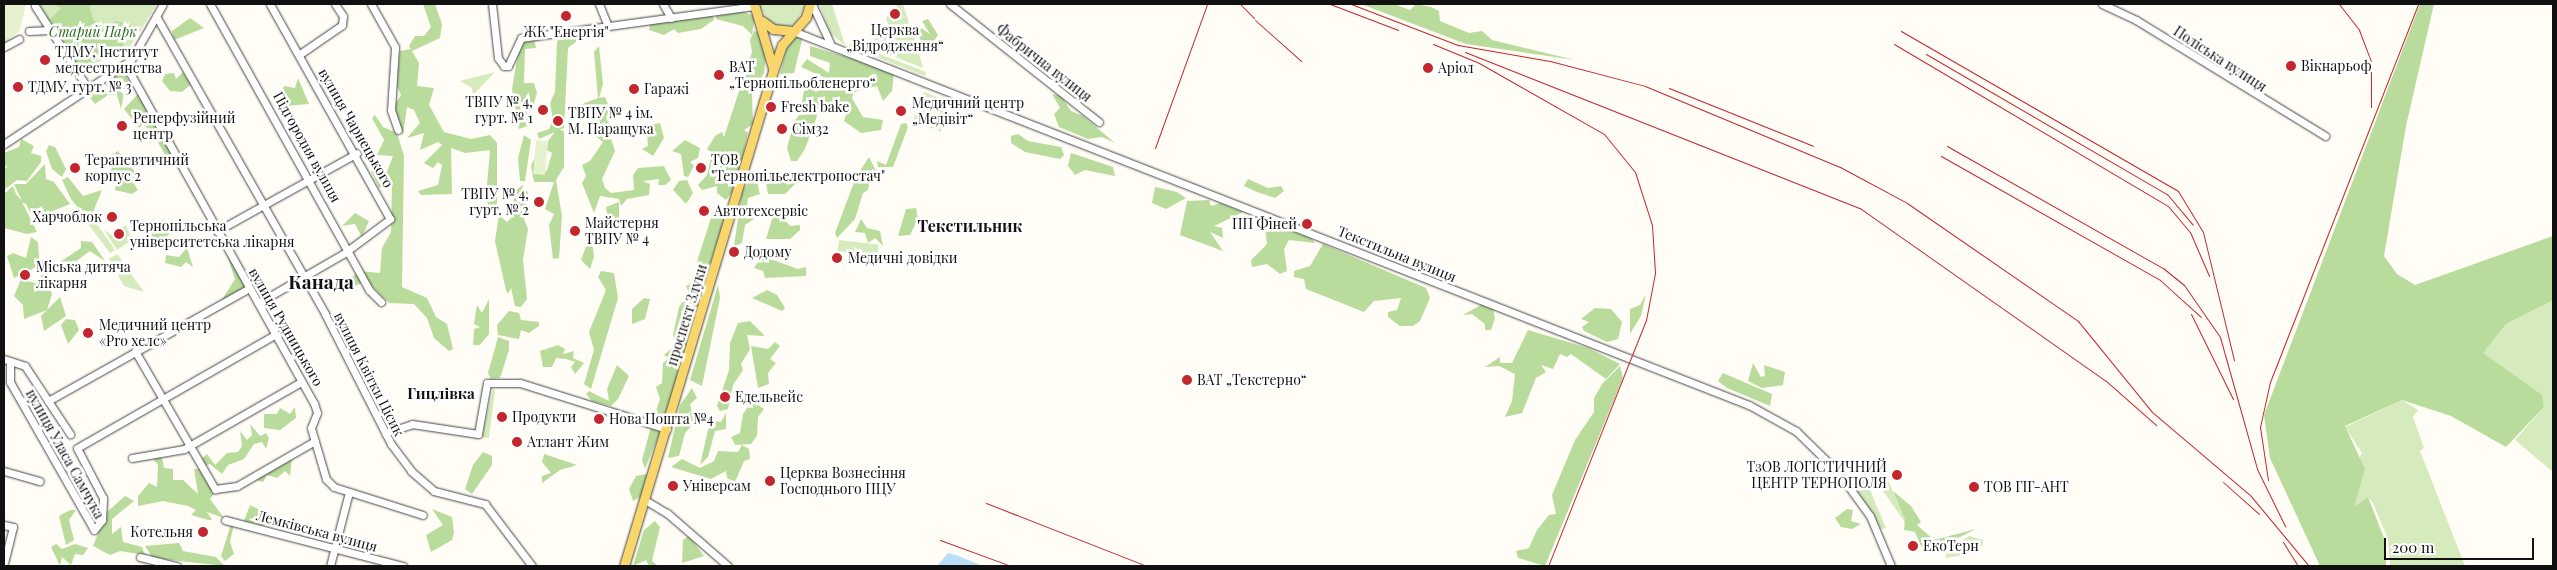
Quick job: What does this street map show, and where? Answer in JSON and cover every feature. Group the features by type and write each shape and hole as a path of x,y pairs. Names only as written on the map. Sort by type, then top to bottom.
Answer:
{"main road":[{"name":"проспект Злуки","path":"624,566 773,71 793,31 806,17 811,4"},
{"path":"754,5 760,19 773,71"},
{"path":"760,19 773,29 793,31"}],"street":[{"path":"4,144 125,64 163,4"},
{"name":"Підгородня вулиця","path":"210,4 310,180 346,250 382,302"},
{"name":"вулиця Чарнецького","path":"270,4 356,153 390,220 382,229 346,250"},
{"path":"300,54 342,25 343,16 335,4"},
{"path":"371,4 395,47 391,110 398,130"},
{"path":"492,4 498,58 508,66 521,38 754,5"},
{"path":"599,4 608,26"},
{"path":"662,4 671,18"},
{"path":"811,4 830,43"},
{"name":"Фабрична вулиця","path":"950,4 1100,122"},
{"name":"Поліська вулиця","path":"2102,4 2136,20 2325,136"},
{"path":"35,6 87,88"},
{"name":"вулиця Квітки Цісик","path":"156,16 303,277 385,433 411,471 434,491 484,504 498,515 532,566"},
{"path":"29,32 49,30"},
{"name":"Текстильна вулиця","path":"793,31 830,43 1749,405 1796,431 1838,472 1870,516 1891,566"},
{"path":"4,47 19,39"},
{"name":"вулиця Рудницького","path":"125,64 317,413 311,428 326,479 349,492"},
{"path":"217,231 356,153"},
{"path":"258,303 346,250"},
{"path":"48,401 249,288"},
{"path":"162,398 274,335"},
{"path":"135,351 190,444 210,484 220,490 237,486 315,441"},
{"name":"вулиця Уласа Самчука","path":"70,434 25,366 7,360 10,382 94,530 102,520 103,498 77,448 162,398"},
{"path":"132,458 175,452 301,382"},
{"path":"385,433 412,424 478,434 487,383 520,383 667,428"},
{"path":"4,471 40,481"},
{"path":"330,566 349,492 423,514"},
{"path":"645,500 667,513 728,566"},
{"name":"Лемківська вулиця","path":"225,520 403,566"},
{"path":"4,562 7,526"},
{"path":"140,557 178,566"}],"green space":[{"path":"4,4 26,4 20,30 4,45"},
{"name":"Старий Парк","path":"36,4 157,4 128,50 86,67"},
{"name":"Старий Парк","path":"53,4 98,4 89,6 94,21 108,27 116,21 129,24 132,27 123,43 123,57 115,60 110,55 79,67 50,19 61,8"},
{"path":"423,4 435,4 442,24 440,38 412,51 419,63 417,86 434,88 429,105 444,132 471,139 490,135 497,143 497,202 492,218 486,197 490,150 465,153 451,148 452,194 421,195 418,191 438,185 442,165 438,162 433,168 424,163 442,145 438,142 420,150 424,133 407,138 420,123 414,110 407,107 403,135 394,106 401,95 396,84 400,51 411,49 409,46 415,36 424,36 431,27"},
{"path":"759,4 806,4 796,23 786,28 768,22"},
{"path":"819,4 832,4 845,45 831,34"},
{"path":"896,4 903,4 909,23 890,30 886,18 890,14 893,22 902,18"},
{"path":"1361,4 1394,4 1410,10 1416,4 1431,7 1439,11 1440,21 1469,33 1482,31 1492,40 1575,60 1466,44"},
{"path":"2420,4 2434,4 2406,126 2384,256 2397,274 2415,285 2553,236 2553,300 2506,324 2483,353 2542,395 2544,407 2506,447 2451,416 2402,400 2345,426 2365,469 2354,507 2368,497 2386,543 2386,566 2320,566 2270,458 2264,415"},
{"path":"740,11 755,16 752,35 743,26 716,19 717,13"},
{"path":"711,12 714,20 701,29 678,33 674,29 664,35 649,30 651,20"},
{"path":"190,18 204,28 174,40 172,31"},
{"path":"928,19 938,35 929,48 924,48 917,32 921,28 930,34 922,21"},
{"path":"911,26 923,68 867,46 867,42"},
{"path":"579,31 584,33 581,38 568,48 564,128 539,139 537,133 549,129 553,120 550,103 555,92 557,41"},
{"path":"754,31 760,33 766,56 764,73 752,94 753,124 744,130 748,133 744,151 734,189 726,200 717,193 717,186 702,190 698,185 707,175 712,153 707,149 715,136 722,132 724,137 752,52 750,40"},
{"path":"534,36 536,48 525,49 524,83 534,83 537,93 533,106 526,109 530,125 519,129 512,89 520,44"},
{"path":"803,36 794,73 780,74 787,47 794,38"},
{"path":"851,43 926,72 925,76 849,46"},
{"path":"599,46 603,84 599,98 605,97 609,107 608,129 615,151 602,179 605,188 611,193 634,190 633,175 638,168 664,166 671,180 665,185 658,185 659,179 643,181 650,184 649,195 627,199 621,206 619,199 600,196 594,213 582,183 586,176 582,165 590,161 603,142 592,133 593,116 572,108 598,98 594,52"},
{"path":"810,46 887,69 894,73 892,91 883,101 877,86 854,92 852,98 863,117 883,120 881,130 861,133 844,121 847,111 822,102 805,149 797,161 791,161 787,148 794,122 799,115 805,115 801,106 804,91 818,84 831,87 832,81 801,67 807,59 829,73 830,63 810,56"},
{"path":"124,70 132,90 119,88 127,86 122,78 114,79 113,89 107,87 105,81"},
{"path":"183,72 191,84 182,92 170,91 162,81 165,74 174,73 176,79"},
{"path":"495,72 473,95 472,88 460,81"},
{"path":"298,78 309,104 286,106 280,93 284,86 295,88"},
{"path":"98,85 109,93 117,90 124,94 121,109 117,95 108,95 95,104 86,93"},
{"path":"924,92 952,103 941,132 913,121"},
{"path":"138,94 155,121 178,167 166,157 155,137 149,143 147,128 143,124 139,128 124,109"},
{"path":"1052,94 1061,96 1071,111 1083,116 1115,143 1102,137 1088,139 1059,127 1054,114 1060,108"},
{"path":"375,115 383,127 397,133 404,156 402,287 427,298 436,317 447,324 453,349 449,351 434,338 427,318 414,304 389,303 367,281 349,288 342,286 359,271 380,273 382,248 391,232 392,184 379,188 371,171 386,174 393,156 377,155 384,140 372,118"},
{"path":"660,123 664,138 653,156 642,149 648,146 647,134 632,130"},
{"path":"906,123 908,127 893,167 878,167 877,161 886,165 901,124"},
{"path":"557,129 564,131 564,167 556,180 562,216 559,258 553,259 549,225 554,214 545,209 554,182 534,182 531,166 537,152 544,173 547,170 552,153 547,150 548,141"},
{"path":"1018,134 1028,141 1061,147 1064,155 1060,159 1025,152 1011,143 1011,136"},
{"path":"524,135 531,140 525,181 520,181 518,158"},
{"path":"21,139 34,146 31,153 41,156 41,162 27,181 17,180 4,190 4,169 9,165 4,167 4,153 19,147"},
{"path":"536,140 548,141 545,175 533,174"},
{"path":"685,140 700,148 698,158 690,162 694,166 688,177 684,176 681,154 672,151"},
{"path":"49,145 55,147 66,169 62,177 52,169 46,151"},
{"path":"118,151 140,178 134,184 138,190 132,194 115,190 117,175 110,171 116,162 110,155"},
{"path":"1071,153 1113,167 1115,176 1085,170 1075,175 1068,166"},
{"path":"869,157 877,173 871,171 868,190 863,193 855,219 837,238 835,233 856,177"},
{"path":"45,164 46,179 54,182 70,204 43,215 42,206 30,213 27,205 22,202 37,232 27,234 4,228 4,194 13,186 16,194 22,201 14,184 26,184"},
{"path":"755,174 760,194 748,198 747,206 754,219 745,225 742,243 734,246 742,191"},
{"path":"786,174 800,179 785,194 768,194 766,184 783,180"},
{"path":"68,177 83,196 102,190 93,212 80,210 71,199 62,180"},
{"path":"1248,179 1268,188 1281,186 1284,191 1275,198 1257,192 1244,186"},
{"path":"687,180 693,193 686,204 673,190 679,181"},
{"path":"523,185 528,193 524,219 528,229 523,260 527,299 521,307 515,306 511,288 508,294 506,290 495,241 499,215 507,222 511,218 515,191"},
{"path":"1155,187 1177,192 1186,198 1166,209 1152,203"},
{"path":"1209,200 1211,206 1220,203 1243,212 1214,226 1222,228 1223,238 1210,232 1223,251 1180,235 1187,201"},
{"path":"619,202 619,224 610,228 606,207"},
{"path":"916,208 918,219 910,235 898,236 906,209"},
{"path":"355,213 369,221 362,237 355,224 342,226"},
{"path":"712,215 724,219 709,267 697,263"},
{"path":"781,215 790,226 800,225 800,230 790,239 766,239 772,219"},
{"path":"92,217 115,250 110,253 88,224"},
{"path":"154,219 156,229 163,219 173,230 155,248 143,229"},
{"path":"861,219 867,228 880,231 883,246 875,238 868,243 865,233 855,232"},
{"path":"1264,221 1311,238 1315,243 1289,240 1284,249 1287,271 1280,274 1267,264 1252,267 1251,260 1267,244"},
{"path":"126,225 132,240 117,250 104,230 111,235"},
{"path":"591,233 594,257 590,269 581,260"},
{"path":"31,237 38,242 39,259 46,262 14,278 7,256 13,253 26,258"},
{"path":"839,240 879,245 877,256 838,251"},
{"path":"81,241 92,242 105,261 90,251 61,272 53,271 51,268 81,248"},
{"path":"1323,244 1426,288 1430,298 1420,321 1413,326 1400,326 1388,317 1388,312 1397,310 1401,298 1374,301 1364,312 1306,289 1304,279 1294,277 1294,271 1310,266"},
{"path":"187,248 193,267 186,262 181,267 165,263 166,255 179,257"},
{"path":"226,252 245,279 245,289 221,301 235,279"},
{"path":"117,254 144,292 124,286 109,259"},
{"path":"762,256 798,269 806,267 806,276 765,278 763,271 754,268"},
{"path":"601,271 614,273 618,298 591,389 584,384 594,350 589,332 606,290 598,277"},
{"path":"42,274 52,294 47,310 24,319 23,305 14,296 21,279 38,284"},
{"path":"698,280 704,285 690,337 664,418 658,422 654,417 660,399 656,387 662,383 663,363 669,358 664,355 677,344 673,335 679,307 689,293 686,286"},
{"path":"718,285 720,298 702,386 690,380"},
{"path":"767,290 777,295 785,308 782,311 752,298"},
{"path":"1646,294 1641,316 1630,334 1630,309 1640,305"},
{"path":"60,297 66,316 44,331 41,316"},
{"path":"644,298 650,299 645,319 632,324 632,309"},
{"path":"489,299 489,334 480,345 473,345 474,329 480,327 474,324 477,305 482,313"},
{"path":"2553,300 2553,472 2515,440 2544,407 2482,353 2506,324"},
{"path":"1481,305 1493,309 1495,318 1491,330 1485,330 1485,324 1472,314 1463,315"},
{"path":"1595,308 1611,309 1622,322 1618,339 1607,342 1584,331 1582,327 1589,322 1581,319"},
{"path":"509,311 519,313 521,320 539,322 539,326 529,333 521,330 519,339 498,335 497,325"},
{"path":"66,319 75,320 79,330 68,344 61,325"},
{"path":"750,321 765,336 747,335 750,349 741,364 743,370 733,385 728,409 720,411 717,406 729,370 730,343 738,323"},
{"path":"1528,330 1588,348 1620,364 1606,379 1571,354 1567,357 1560,354 1553,369 1541,365 1546,372 1536,378 1522,413 1505,417 1512,401 1515,374 1499,366 1485,367 1500,357 1500,363 1512,363"},
{"path":"498,337 509,341 509,350 500,378 491,379 488,373"},
{"path":"775,342 780,346 770,359 776,363 768,373 769,384 758,388 751,346 768,349"},
{"path":"558,345 565,349 563,354 574,351 573,358 584,363 575,374 571,367 575,362 566,359 556,358 552,367 543,367 540,351"},
{"path":"1753,363 1761,377 1765,376 1764,365 1785,372 1783,385 1762,388 1748,381"},
{"path":"617,365 629,376 618,399 611,406 592,401 586,394 589,391 609,401 607,389"},
{"path":"1620,366 1623,378 1545,566 1518,558 1516,551 1529,548 1537,530 1549,515 1556,514 1552,495 1575,440 1594,412 1594,398 1602,384"},
{"path":"1723,373 1772,394 1770,406 1727,388 1718,381"},
{"path":"493,388 495,391 489,438 482,437"},
{"path":"692,388 697,398 690,404 694,423 685,433 679,456 668,458 680,405"},
{"path":"2402,400 2418,410 2413,417 2424,448 2420,451 2465,566 2390,566 2388,539 2373,503 2368,497 2354,508 2357,462 2362,453 2345,427"},
{"path":"752,401 764,409 758,417 757,436 751,444 735,445 731,437 740,433 743,414"},
{"path":"295,407 296,418 280,430 264,428 264,414 277,414 280,408 290,414"},
{"path":"726,413 726,429 715,431 708,457 700,465 710,421 721,422"},
{"path":"652,423 660,432 645,469 642,460"},
{"path":"250,424 260,436 266,433 269,438 266,449 262,442 254,444 244,459 228,465 222,474 210,464 203,466 200,460 207,454 215,465 227,453 238,452 242,446 240,431 247,440 252,435"},
{"path":"742,445 749,449 750,459 744,461 735,482 727,478 726,471 711,479 671,467 682,459 700,468 714,461 718,451 738,452"},
{"path":"483,452 492,456 492,465 472,494 465,489 473,465"},
{"path":"161,453 164,468 173,469 173,480 183,480 198,494 194,469 200,469 214,494 210,499 224,518 207,512 212,520 208,520 191,515 196,510 188,506 163,501 138,506 138,496 149,483 157,487 158,465 150,455"},
{"path":"544,454 577,465 560,470 542,483 542,476 551,473 542,462"},
{"path":"292,457 290,476 285,471 277,478 267,475 263,482 256,480 256,476"},
{"path":"1881,465 1908,525 1912,532 1866,467"},
{"path":"1855,468 1865,478 1886,528 1881,529 1847,477"},
{"path":"647,474 642,496 633,501 629,489 636,476"},
{"path":"1893,491 1911,506 1921,522 1917,525 1934,540 1976,529 1940,547 1922,548 1915,532 1904,530 1905,519"},
{"path":"125,496 134,501 112,519 112,534 121,527 123,542 142,547 145,555 120,551 110,555 93,546 106,513"},
{"path":"250,505 258,509 265,526 244,521"},
{"path":"432,509 452,517 454,533 452,540 431,552 426,535 443,525"},
{"path":"1847,509 1853,510 1851,521 1861,524 1852,529 1841,527 1835,518"},
{"path":"70,510 76,510 69,520 74,540 66,545 59,516"},
{"path":"655,521 660,527 652,561 658,566 649,566 646,560 633,566 644,530"},
{"path":"231,524 234,524 230,542 234,554 225,561 221,556"},
{"path":"689,536 704,556 682,563 683,540"},
{"path":"1969,536 1983,540 1983,545 1969,554 1946,558 1946,551"},
{"path":"179,543 183,551 216,557 225,566 153,558 145,546"},
{"path":"56,544 62,549 75,544 88,548 83,555 75,554 71,565 62,557 60,566 51,547"}],"water":[{"path":"948,553 956,555 983,566 937,566"}],"railway":[{"path":"1155,148 1207,4"},
{"path":"1240,4 1254,18"},
{"path":"1330,4 1398,30"},
{"path":"1351,4 1458,45 1550,61 1645,86 1840,167 1907,203 2078,321 2152,412 2250,495 2309,566"},
{"path":"2339,4 2359,30 2371,61 2371,107"},
{"path":"2268,480 2260,427 2270,382 2418,4"},
{"path":"1255,20 1301,61"},
{"path":"1901,31 2178,191 2203,232 2234,360"},
{"path":"1433,44 1479,63 1604,134 1635,172 1652,225 1655,273 1646,320 1548,566"},
{"path":"1894,44 2168,206 2190,232 2209,276"},
{"path":"1465,52 1861,209 2106,381 2156,425"},
{"path":"1926,54 2167,194 2193,225"},
{"path":"1669,88 1813,146"},
{"path":"1947,146 2163,268 2184,285 2220,337 2257,469 2285,526"},
{"path":"1941,156 2160,280 2201,317"},
{"path":"2191,314 2233,399"},
{"path":"2223,482 2259,514"},
{"path":"986,503 1147,566"},
{"path":"940,540 1011,566"},
{"path":"2283,542 2298,566"}],"place":[{"name":"Церква „Відродження“","path":"895,14"},
{"name":"ЖК \"Енергія\"","path":"566,16"},
{"name":"ТДМУ, Iнститут медсестринства","path":"45,60"},
{"name":"Вікнарьоф","path":"2291,66"},
{"name":"Аріол","path":"1428,68"},
{"name":"ВАТ „Тернопільобленерго“","path":"719,75"},
{"name":"ТДМУ, гурт. № 3","path":"18,87"},
{"name":"Гаражі","path":"634,89"},
{"name":"Fresh bake","path":"771,107"},
{"name":"ТВПУ № 4, гурт. № 1","path":"543,110"},
{"name":"Медичний центр „Медівіт“","path":"901,111"},
{"name":"ТВПУ № 4 ім. М. Паращука","path":"558,121"},
{"name":"Реперфузійний центр","path":"122,126"},
{"name":"Сім32","path":"782,129"},
{"name":"Терапевтичний корпус 2","path":"75,168"},
{"name":"ТОВ \"Тернопільелектропостач\"","path":"701,168"},
{"name":"ТВПУ № 4, гурт. № 2","path":"539,202"},
{"name":"Автотехсервіс","path":"704,211"},
{"name":"Харчоблок","path":"112,217"},
{"name":"ПП Фіней","path":"1307,224"},
{"name":"Майстерня ТВПУ № 4","path":"575,231"},
{"name":"Тернопільська університетська лікарня","path":"119,234"},
{"name":"Додому","path":"734,252"},
{"name":"Медичні довідки","path":"837,258"},
{"name":"Міська дитяча лікарня","path":"25,275"},
{"name":"Медичний центр «Pro хелс»","path":"88,333"},
{"name":"ВАТ „Текстерно“","path":"1187,380"},
{"name":"Едельвейс","path":"725,397"},
{"name":"Продукти","path":"502,417"},
{"name":"Нова Пошта №4","path":"599,419"},
{"name":"Атлант Жим","path":"517,442"},
{"name":"ТзОВ ЛОГІСТИЧНИЙ ЦЕНТР ТЕРНОПОЛЯ","path":"1897,475"},
{"name":"Церква Вознесіння Господнього ПЦУ","path":"770,481"},
{"name":"Універсам","path":"673,486"},
{"name":"ТОВ ГІГ-АНТ","path":"1974,487"},
{"name":"Котельня","path":"203,532"},
{"name":"ЕкоТерн","path":"1913,546"}],"district":[{"name":"Текстильник","path":"970,226"},
{"name":"Канада","path":"321,282"},
{"name":"Гицлівка","path":"441,394"}]}
